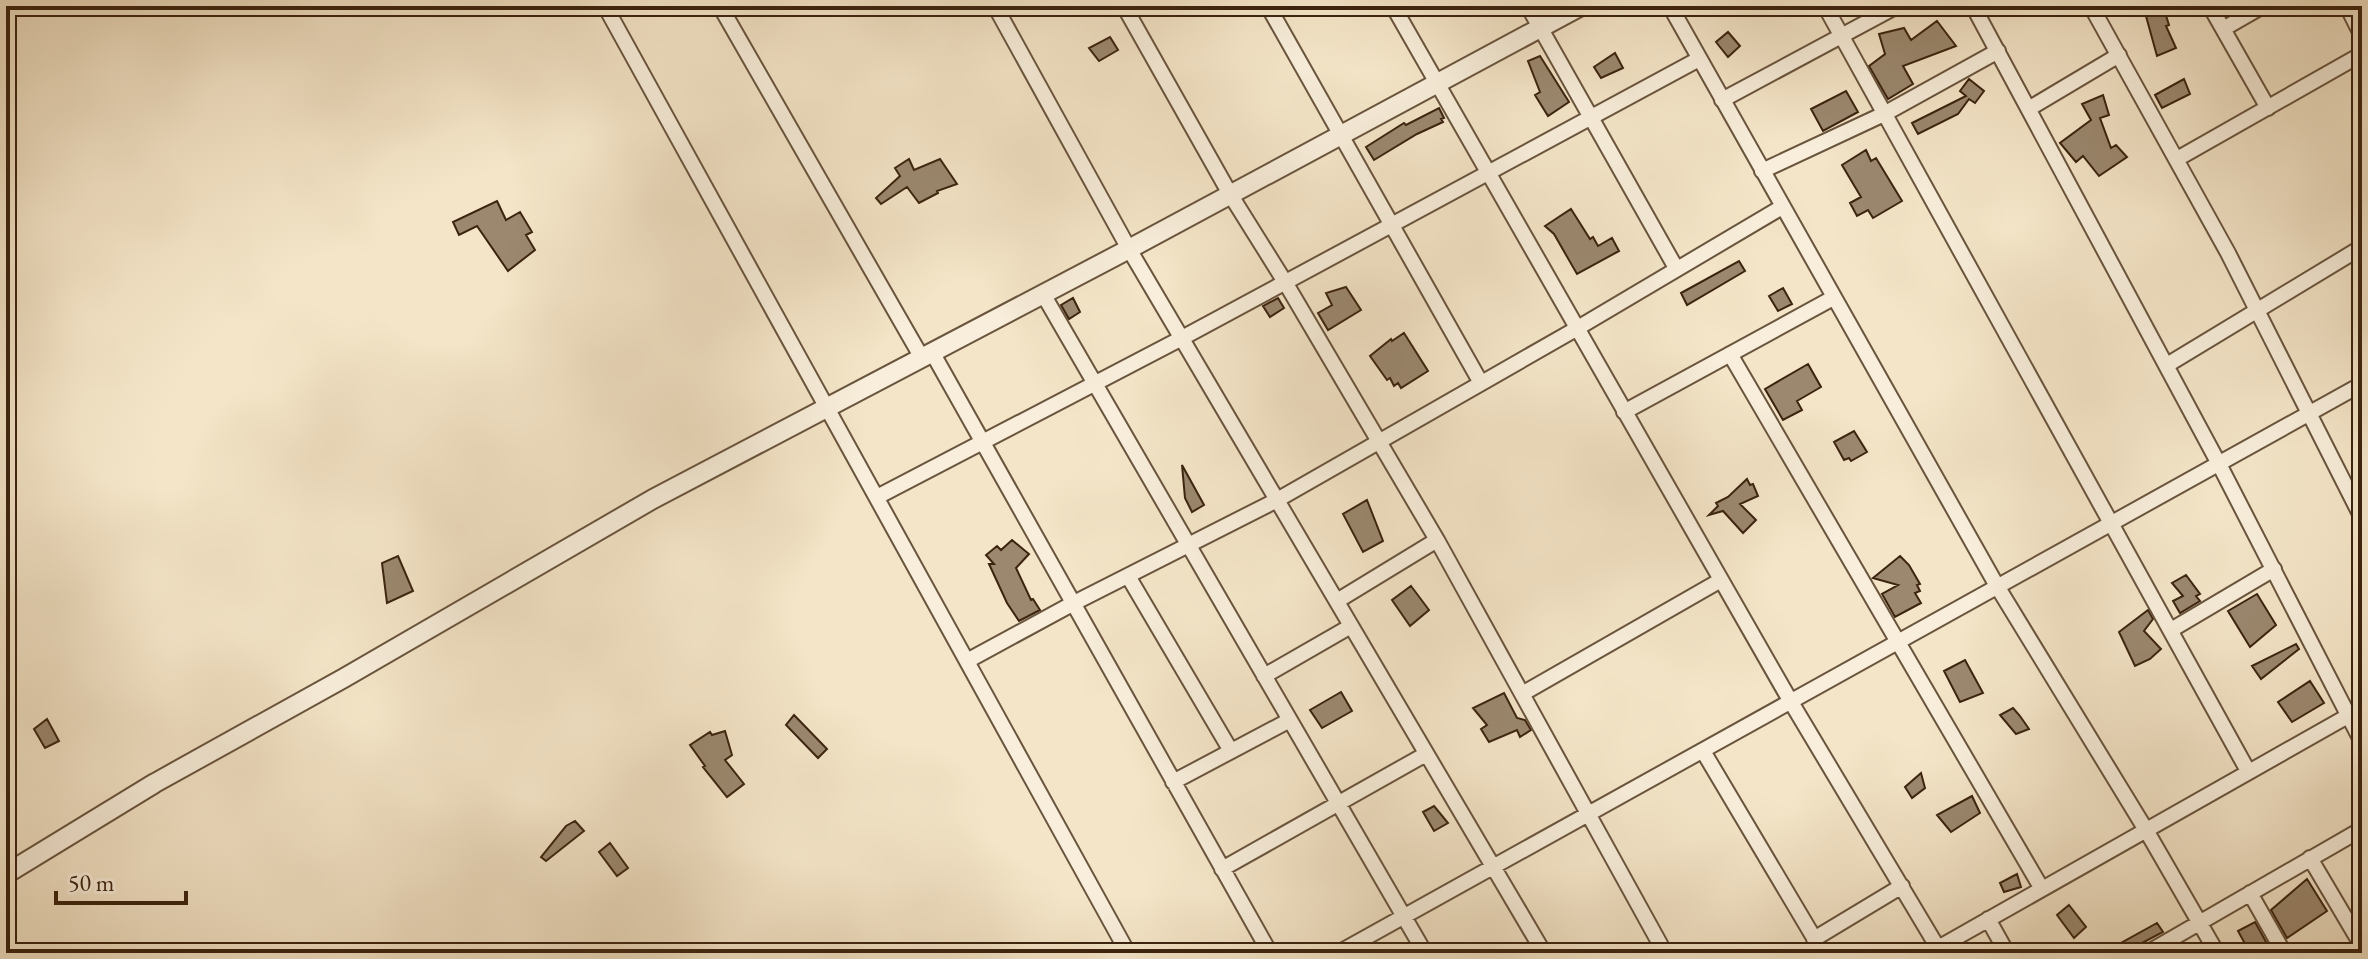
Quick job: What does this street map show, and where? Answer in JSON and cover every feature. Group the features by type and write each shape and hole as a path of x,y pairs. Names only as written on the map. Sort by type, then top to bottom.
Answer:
{"street":[{"path":"605,6 1128,953"},
{"path":"720,6 982,442 1270,953"},
{"path":"995,6 1129,249 1544,953"},
{"path":"1124,6 1230,194 1437,540 1665,953"},
{"path":"1268,6 1481,383"},
{"path":"1393,6 1791,702 1940,950 1988,919 2355,712"},
{"path":"1528,6 1676,268"},
{"path":"6,874 155,783 344,678 653,499 1129,249 1581,6"},
{"path":"1670,6 1997,586 2217,953"},
{"path":"1825,6 2248,771"},
{"path":"1722,100 1897,6"},
{"path":"1973,6 2274,569 2355,712 2362,742"},
{"path":"2091,6 2177,159 2361,514"},
{"path":"2210,6 2268,108"},
{"path":"2223,29 2263,6"},
{"path":"2347,6 2362,36"},
{"path":"1762,171 1884,114 1998,51"},
{"path":"2177,159 2362,54"},
{"path":"2030,108 2119,55"},
{"path":"877,497 1182,338 1699,59"},
{"path":"967,661 1277,500 1782,207"},
{"path":"2167,365 2362,247"},
{"path":"1043,294 1425,953"},
{"path":"1624,412 1833,298"},
{"path":"1730,354 2042,889"},
{"path":"1338,953 2362,384"},
{"path":"1337,601 1437,540"},
{"path":"2171,630 2274,569"},
{"path":"1128,576 1231,751"},
{"path":"1522,694 1721,580"},
{"path":"1264,676 1351,626"},
{"path":"1173,782 1290,720"},
{"path":"1703,751 1823,953"},
{"path":"1222,869 1426,754"},
{"path":"2147,953 2362,829"},
{"path":"2310,858 2362,946"},
{"path":"1814,939 1902,886"},
{"path":"2250,893 2284,953"},
{"path":"1988,919 2007,953"}],"building":[{"path":"2147,6 2163,6 2169,25 2166,26 2176,48 2157,56 2146,16 2150,14"},
{"path":"1937,21 1956,46 1903,66 1913,84 1888,99 1869,66 1885,54 1879,34 1904,28 1911,40"},
{"path":"1728,32 1740,46 1728,57 1716,42"},
{"path":"1110,37 1118,50 1099,61 1089,48"},
{"path":"1615,53 1623,68 1601,78 1594,67"},
{"path":"1540,56 1569,102 1548,116 1535,95 1540,92 1528,61"},
{"path":"1969,79 1984,91 1975,103 1969,99 1958,114 1918,134 1912,123 1966,96 1960,91"},
{"path":"2184,79 2190,94 2162,108 2155,95"},
{"path":"1846,91 1858,112 1823,131 1811,109"},
{"path":"2103,95 2109,115 2100,118 2111,148 2116,145 2127,157 2099,176 2083,156 2076,162 2060,143 2091,120 2082,104"},
{"path":"1439,108 1443,122 1374,160 1366,147 1404,123 1406,125"},
{"path":"1866,150 1871,161 1876,158 1902,201 1873,218 1868,210 1857,216 1850,203 1861,197 1842,165"},
{"path":"909,159 914,170 940,159 957,184 937,191 919,203 907,187 881,204 876,198 900,176 895,168"},
{"path":"497,201 506,220 520,212 532,232 526,235 535,250 508,271 477,226 459,235 453,222"},
{"path":"1571,209 1598,246 1612,238 1619,251 1577,274 1554,234 1545,226"},
{"path":"1739,261 1745,271 1687,305 1681,293"},
{"path":"1346,287 1361,310 1328,330 1318,313 1332,305 1326,293"},
{"path":"1783,288 1792,304 1778,311 1769,296"},
{"path":"1073,298 1080,312 1069,319 1061,305"},
{"path":"1278,298 1284,308 1270,317 1263,306"},
{"path":"1404,333 1428,371 1401,388 1398,383 1394,386 1390,378 1387,380 1370,356"},
{"path":"1808,364 1821,387 1797,401 1802,410 1783,420 1765,389"},
{"path":"1854,431 1867,452 1851,461 1849,458 1844,460 1834,442"},
{"path":"1182,465 1204,505 1192,512 1185,498"},
{"path":"1747,479 1758,496 1740,504 1756,520 1743,533 1723,511 1709,515 1718,506 1716,503 1728,497"},
{"path":"1367,500 1383,541 1363,552 1343,514"},
{"path":"1012,540 1029,554 1016,568 1031,600 1040,610 1019,621 989,564 994,564 986,555 997,546 1001,550"},
{"path":"398,556 413,591 387,603 382,563"},
{"path":"1900,556 1920,584 1917,585 1920,591 1915,593 1921,603 1895,617 1882,594 1898,585 1873,578"},
{"path":"2186,575 2200,594 2196,596 2200,601 2180,613 2173,601 2183,596 2172,583"},
{"path":"1411,586 1429,610 1410,626 1392,600"},
{"path":"2257,594 2276,625 2250,647 2228,611"},
{"path":"2148,610 2153,619 2144,631 2161,649 2135,666 2119,632"},
{"path":"2296,644 2299,649 2261,679 2252,666"},
{"path":"1965,660 1983,693 1960,702 1944,671"},
{"path":"2310,681 2324,703 2292,722 2278,702"},
{"path":"1341,692 1352,711 1322,728 1310,710"},
{"path":"1504,693 1517,718 1525,720 1531,730 1520,737 1517,730 1489,742 1481,729 1487,725 1473,708"},
{"path":"2013,708 2029,729 2016,734 2000,715"},
{"path":"794,715 827,749 818,758 786,725"},
{"path":"47,719 59,741 45,748 34,729"},
{"path":"725,731 732,755 725,760 744,784 727,797 690,745 710,732 712,735"},
{"path":"1921,773 1925,788 1912,798 1905,787"},
{"path":"1972,796 1980,813 1951,832 1937,815"},
{"path":"1434,806 1448,823 1434,831 1423,812"},
{"path":"575,821 584,831 546,861 541,857 566,826"},
{"path":"610,843 628,868 617,876 599,852"},
{"path":"2017,874 2021,887 2004,892 2000,883"},
{"path":"2307,879 2327,911 2287,938 2271,910"},
{"path":"2069,905 2086,927 2074,938 2057,915"},
{"path":"2255,922 2270,949 2264,953 2250,953 2238,931"},
{"path":"2157,923 2163,932 2125,952 2121,943"}]}
